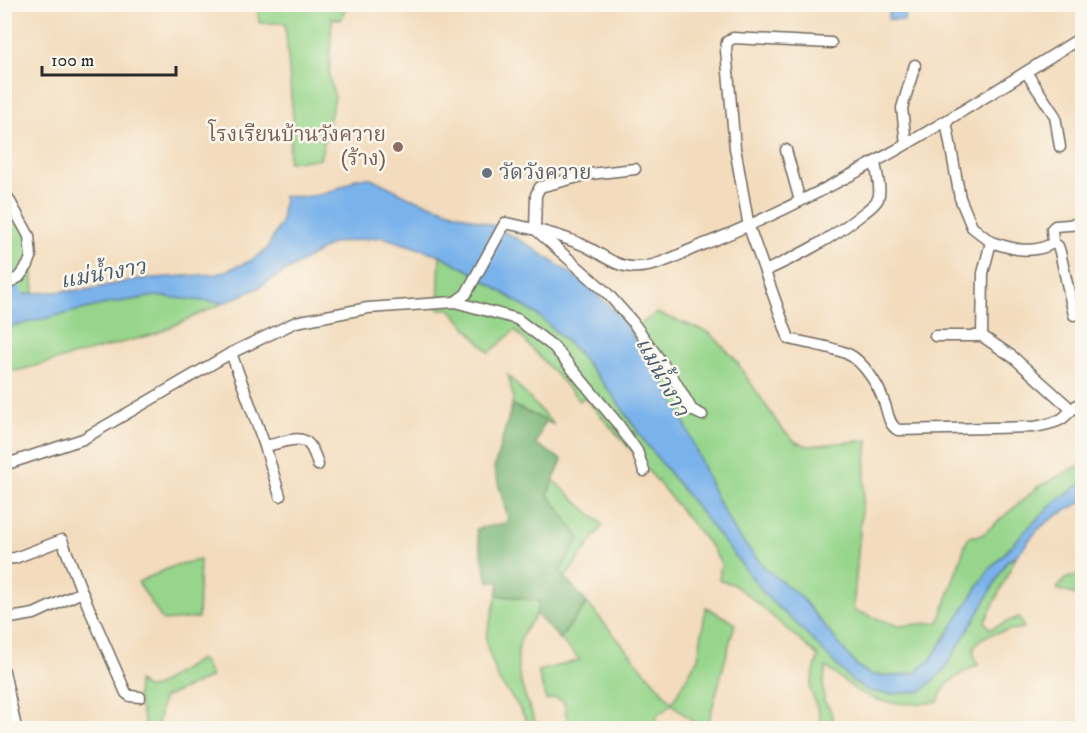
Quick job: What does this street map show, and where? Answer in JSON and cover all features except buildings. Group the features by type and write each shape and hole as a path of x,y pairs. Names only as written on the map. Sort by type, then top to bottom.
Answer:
{"street":[{"path":"455,302 466,294 505,223 535,229 583,245 614,262 632,267 650,266 749,227 874,162 1083,37"},
{"path":"831,43 733,38 727,42 735,148 749,227 789,339 849,354 879,388 893,428 898,430 1034,427 1053,423 1063,418 1083,401"},
{"path":"906,144 902,108 915,65"},
{"path":"1026,72 1055,116 1060,147"},
{"path":"946,121 960,198 972,227 991,242 1016,250 1036,249 1053,243"},
{"path":"786,150 800,201"},
{"path":"765,271 812,249 839,232 871,207 878,199 879,192 874,162"},
{"path":"535,229 536,195 540,187 590,174 635,169"},
{"path":"4,191 29,236 31,257 28,266 18,277 4,286"},
{"path":"1053,243 1052,229 1055,226 1083,224"},
{"path":"535,229 607,293 632,321 675,381 692,410 702,415"},
{"path":"982,336 983,273 991,242"},
{"path":"1053,243 1058,246 1060,252 1074,315"},
{"path":"4,465 83,439 231,353 296,322 368,308 455,302 517,319 554,347 624,433 637,451 644,471"},
{"path":"935,336 982,336 1013,357 1071,409"},
{"path":"231,353 265,446 280,496"},
{"path":"265,446 300,439 306,440 314,450 318,465"},
{"path":"4,559 15,558 62,540 126,693 140,697"},
{"path":"4,619 34,614 82,592"},
{"path":"4,671 16,729"}],"green space":[{"path":"257,5 346,5 341,20 332,18 329,77 335,97 320,159 288,162 293,119 285,23 259,23"},
{"path":"4,184 30,229 34,293 5,298"},
{"path":"440,255 468,270 539,316 575,350 612,394 645,442 769,599 800,626 851,680 869,691 892,694 922,691 943,671 1007,561 1016,557 985,622 990,629 1019,617 1024,628 996,633 979,640 974,655 978,665 953,679 944,689 938,702 907,704 877,700 857,690 826,667 823,686 824,701 831,710 833,724 832,728 820,728 820,717 810,688 818,656 749,596 732,584 719,580 721,564 712,548 633,452 584,397 580,401 515,330 489,353 450,309 438,309"},
{"path":"156,296 224,303 155,334 5,372 4,328 106,304"},
{"path":"657,313 710,333 734,358 781,428 796,442 808,446 868,440 853,610 899,626 939,622 968,537 982,535 1038,487 1082,464 1082,483 1053,504 988,571 930,661 914,673 898,676 871,675 857,666 801,597 765,568 738,536 717,500 682,417 662,379 630,331"},
{"path":"508,375 554,425 512,405 513,396"},
{"path":"512,405 545,420 536,444 562,460 548,494 580,538 560,572 587,603 560,639 536,614 540,601 497,595 499,582 488,581 476,529 509,522 494,468"},
{"path":"553,480 603,525 565,578 560,572 548,494"},
{"path":"200,560 198,618 163,621 138,582 176,565"},
{"path":"1082,573 1082,597 1057,589 1065,579"},
{"path":"497,595 540,601 535,617 523,634 518,657 521,682 538,728 531,728 515,701 499,681 487,647 486,637"},
{"path":"587,603 672,703 698,658 706,607 735,623 707,728 700,728 672,704 657,716 654,728 569,728 564,702 555,698 546,700 538,671 580,660 560,639"},
{"path":"200,659 204,662 211,677 163,698 157,728 146,728 137,697 138,681 146,688 155,687"}],"water":[{"path":"890,5 906,5 904,21 888,19"},
{"path":"357,178 371,178 409,197 494,226 525,243 582,281 618,314 662,379 682,417 717,500 738,536 765,568 801,597 857,666 871,675 898,676 914,673 930,661 988,571 1028,528 1053,504 1082,483 1082,502 1046,523 1013,558 1007,561 943,671 922,691 892,694 869,691 851,680 799,626 769,599 575,349 539,316 468,270 440,255 382,237 333,243 256,289 224,303 156,296 106,304 5,328 5,298 34,293 86,290 138,279 218,274 250,261 267,249 281,222 284,196 322,194"}],"waterway":[{"path":"4,264 20,311"}],"place":[{"name":"โรงเรียนบ้านวังควาย (ร้าง)","path":"398,147"},
{"name":"วัดวังควาย","path":"487,173"}],"water label":[{"name":"แม่น้ำงาว","path":"103,274"},
{"name":"แม่น้ำงาว","path":"662,377"}]}
